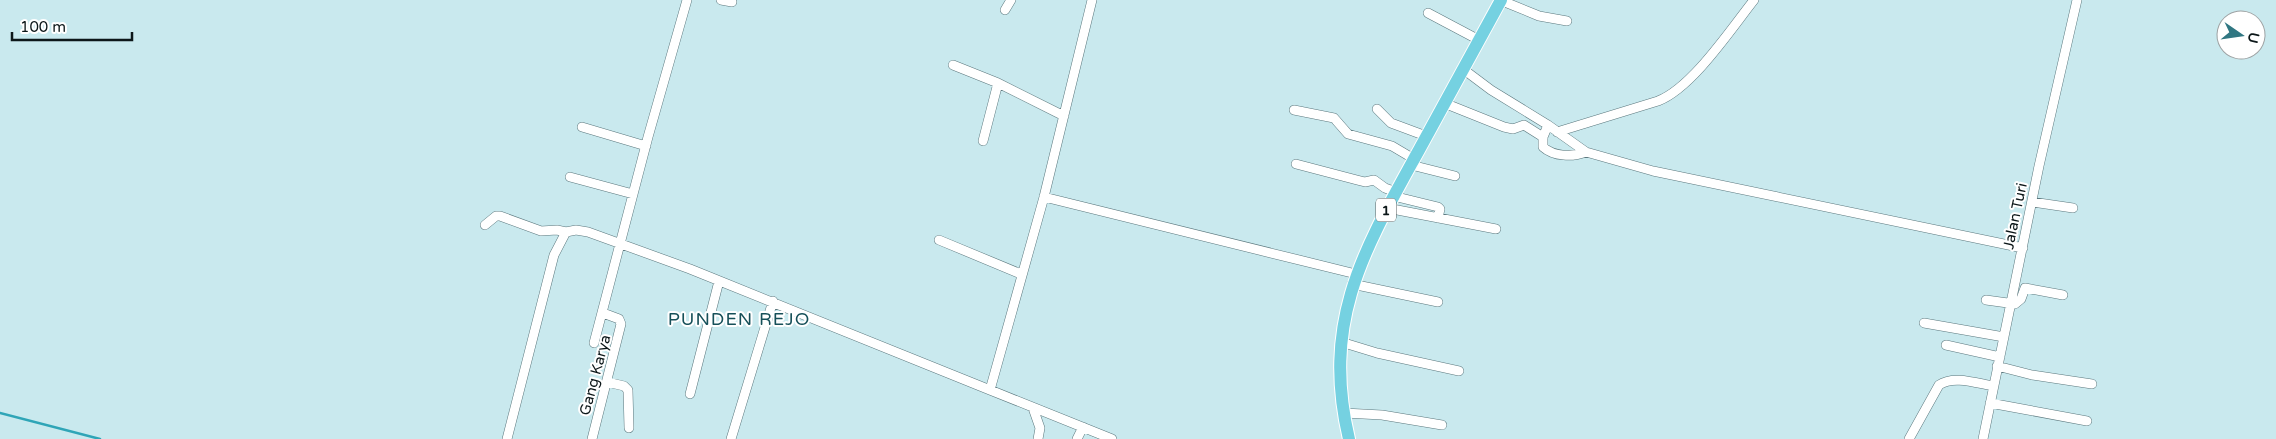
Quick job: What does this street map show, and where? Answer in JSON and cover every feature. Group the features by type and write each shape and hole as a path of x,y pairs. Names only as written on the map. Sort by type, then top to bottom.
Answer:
{"highway":[{"name":"1","path":"1349,439 1341,387 1341,342 1354,279 1368,245 1387,208 1501,0"}],"street":[{"name":"Gang Karya","path":"592,439 621,324 619,319 603,313 685,0"},
{"path":"721,0 732,2"},
{"path":"1005,10 1011,0"},
{"path":"990,390 1044,196 1092,0"},
{"path":"1501,0 1540,16 1567,21"},
{"path":"1557,132 1658,101 1672,94 1715,50 1754,0"},
{"name":"Jalan Turi","path":"1983,439 1992,386 2077,0"},
{"path":"1428,13 1479,40"},
{"path":"953,65 998,83 1064,116"},
{"path":"1463,68 1546,130"},
{"path":"983,141 998,83"},
{"path":"1444,103 1504,127 1513,129 1524,125 1557,132 1586,152 1663,173 2023,248"},
{"path":"1377,109 1391,123 1426,136"},
{"path":"1294,110 1334,118 1348,134 1397,148 1412,162 1455,176"},
{"path":"582,127 646,146"},
{"path":"1546,130 1543,147 1548,151 1571,157 1586,152"},
{"path":"1296,164 1365,182 1374,180 1395,194 1438,207 1440,209 1438,218"},
{"path":"570,177 633,194"},
{"path":"1044,196 1438,302"},
{"path":"2032,202 2073,208"},
{"path":"1387,208 1496,229"},
{"path":"485,225 496,216 500,216 541,231 557,230 566,232 576,230 588,232 773,301 1112,439"},
{"path":"507,439 554,255 566,232"},
{"path":"939,240 1021,274"},
{"path":"690,394 719,281"},
{"path":"1986,300 2010,304 2018,302 2025,288 2063,295"},
{"path":"731,439 773,301"},
{"path":"594,343 603,313"},
{"path":"1924,323 2004,337"},
{"path":"1341,342 1377,353 1460,371"},
{"path":"1946,346 1999,361 2032,374 2092,384"},
{"path":"1909,439 1939,385 1945,381 1955,380 1992,386"},
{"path":"607,382 624,386 628,390 629,428"},
{"path":"1990,403 2087,420"},
{"path":"1032,408 1040,428 1038,439"},
{"path":"1344,413 1382,415 1442,425"},
{"path":"1078,439 1082,426"}],"waterway":[{"path":"0,413 100,439"}],"district":[{"name":"PUNDEN REJO","path":"739,319"}]}
